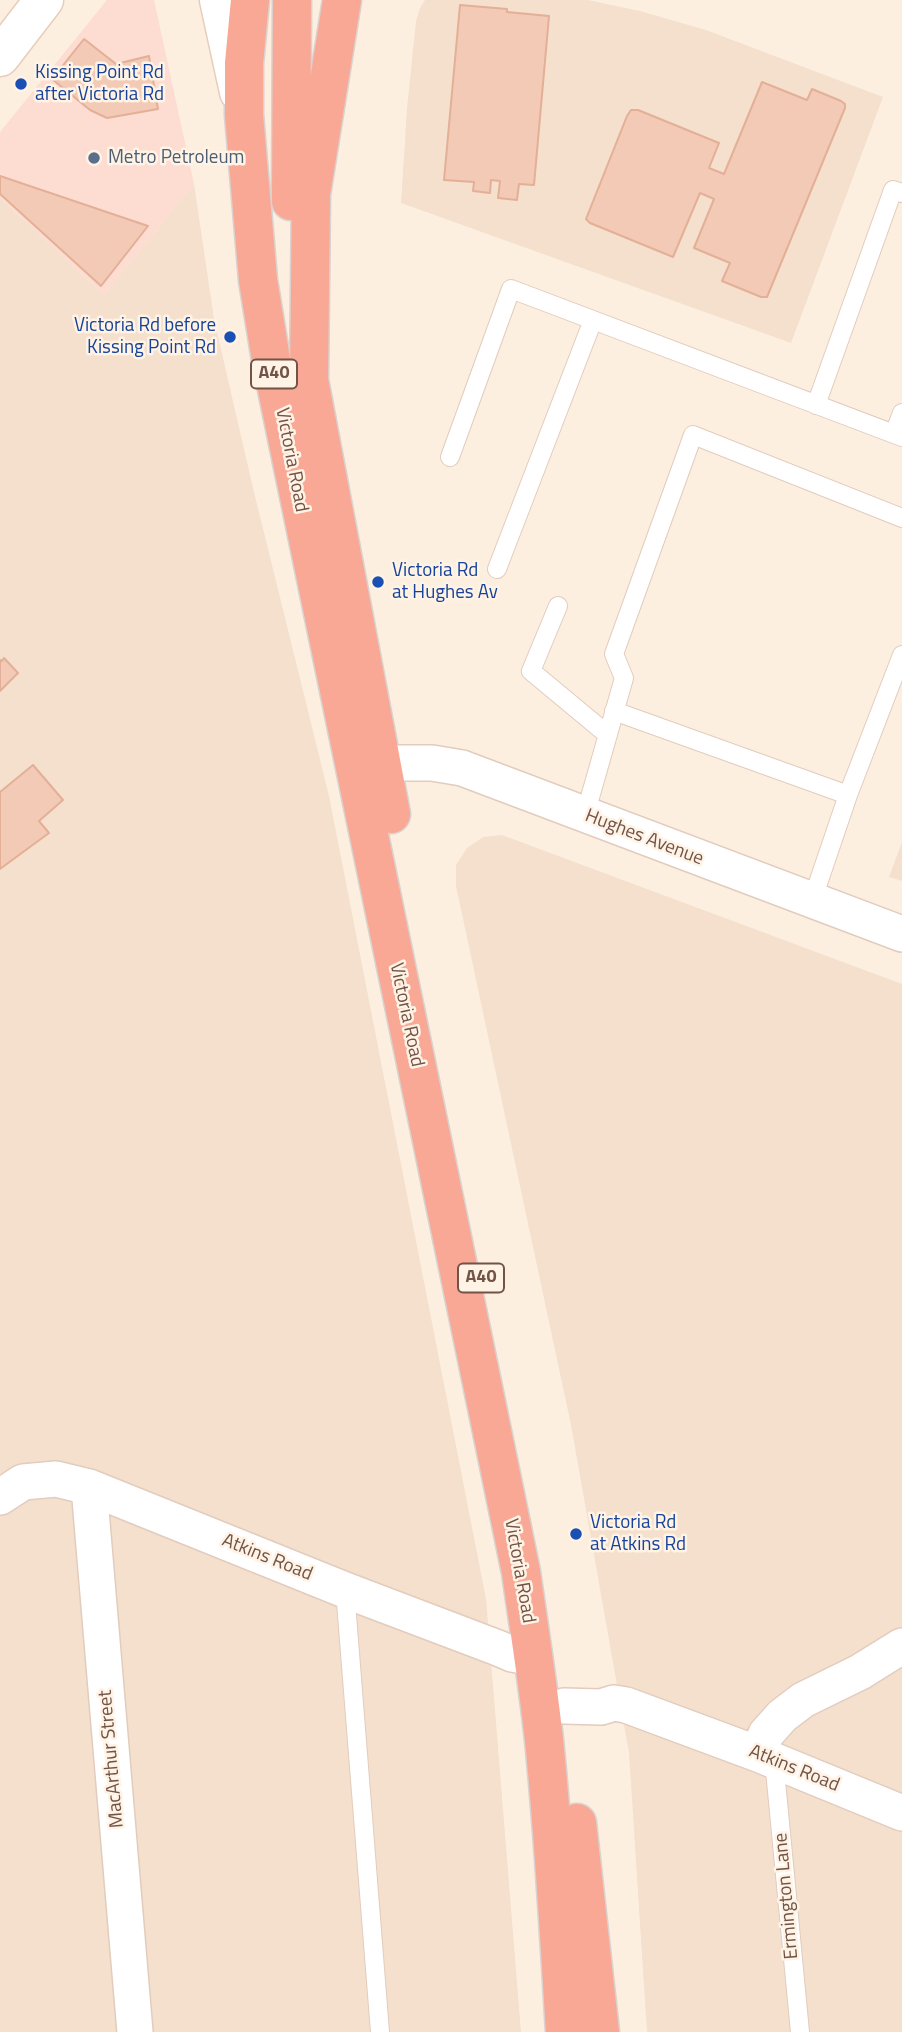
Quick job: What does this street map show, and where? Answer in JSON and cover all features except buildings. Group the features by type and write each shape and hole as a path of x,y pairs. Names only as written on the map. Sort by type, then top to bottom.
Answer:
{"highway":[{"name":"Victoria Road","path":"250,0 244,63 244,115 258,280 271,360 521,1572 544,1741 565,2032"},
{"path":"292,0 292,269 309,380"},
{"name":"Victoria Road","path":"342,0 311,194 309,380 564,1706 600,2032"}],"street":[{"path":"0,57 44,0"},
{"path":"219,0 244,115"},
{"name":"Hughes Avenue","path":"382,763 432,763 462,768 902,934"},
{"name":"Atkins Road","path":"0,1497 23,1482 56,1479 89,1487 345,1590 512,1654 534,1658"},
{"name":"MacArthur Street","path":"89,1487 135,2032"},
{"path":"766,1757 766,1734 782,1716 803,1700 860,1672 902,1646"},
{"name":"Atkins Road","path":"564,1706 601,1707 614,1703 626,1705 766,1757 902,1813"}],"lane":[{"path":"816,405 893,190 902,193"},
{"path":"450,457 512,289 898,436 902,413"},
{"path":"497,569 593,320"},
{"path":"585,816 624,678 614,654 693,435 902,518"},
{"path":"558,606 531,671 608,735"},
{"path":"813,901 848,795 902,655"},
{"path":"614,711 848,795"},
{"path":"345,1590 380,2032"},
{"name":"Ermington Lane","path":"766,1757 800,2032"}],"shaded area":[{"name":"Metro Petroleum","path":"107,0 154,0 194,184 104,295 0,198 0,132"},
{"path":"425,0 588,0 640,11 706,30 883,97 791,343 401,203 416,21"},
{"path":"194,184 214,319 329,796 486,1599 521,2032 0,2032 0,198 104,295"},
{"path":"502,835 902,984 902,2032 647,2032 629,1753 571,1425 456,886 456,865 467,848 483,837"},
{"path":"902,842 902,881 889,877"}],"place":[{"name":"Kissing Point Rd after Victoria Rd","path":"21,84"},
{"name":"Metro Petroleum","path":"94,158"},
{"name":"Victoria Rd before Kissing Point Rd","path":"230,337"},
{"name":"Victoria Rd at Hughes Av","path":"378,582"},
{"name":"Victoria Rd at Atkins Rd","path":"576,1534"}]}
